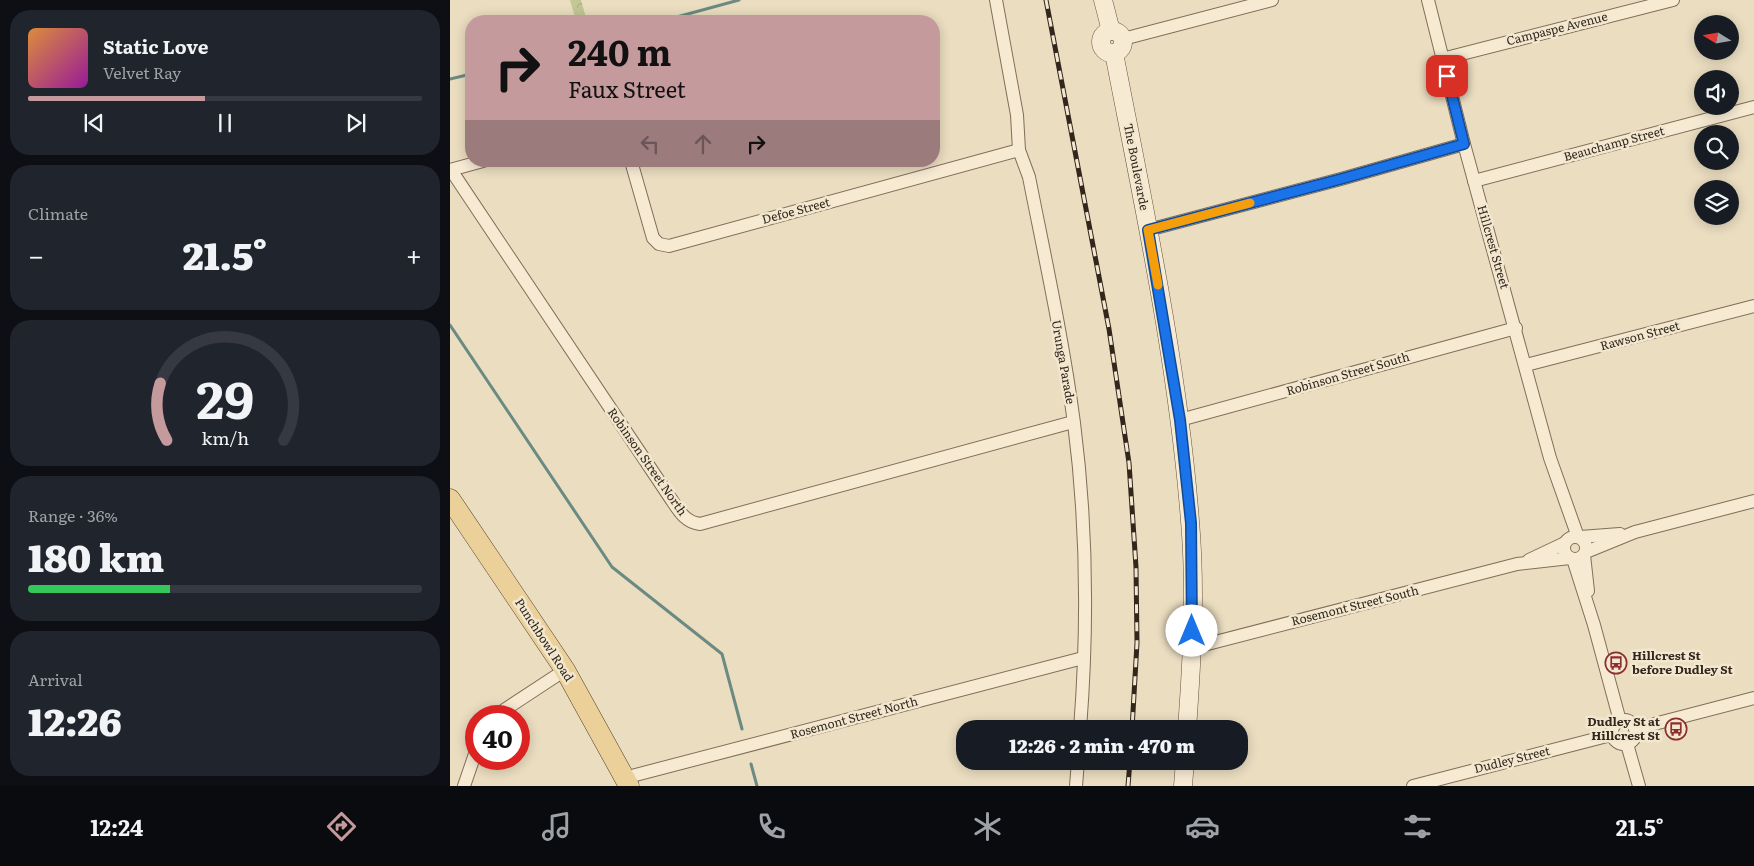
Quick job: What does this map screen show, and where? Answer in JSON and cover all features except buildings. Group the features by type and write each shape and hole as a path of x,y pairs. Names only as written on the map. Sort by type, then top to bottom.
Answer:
{"main road":[{"name":"Punchbowl Road","path":"450,499 565,670 627,782"}],"street":[{"name":"Urunga Parade","path":"996,0 1017,115 1019,150 1029,177 1073,422 1082,504 1085,574 1080,720"},
{"name":"The Boulevarde","path":"1103,0 1116,41 1180,420 1191,523 1192,648 1188,720"},
{"path":"1116,41 1272,0"},
{"name":"Hillcrest Street","path":"1423,0 1428,6 1572,540"},
{"name":"Campaspe Avenue","path":"1442,59 1673,0"},
{"name":"Beauchamp Street","path":"1474,180 1754,107"},
{"path":"1148,230 1464,144"},
{"name":"Defoe Street","path":"633,167 653,238 659,244 669,246 1019,150"},
{"path":"450,170 465,166"},
{"name":"Robinson Street North","path":"450,170 671,499 683,516 694,523 700,524 1073,422"},
{"name":"Rawson Street","path":"1526,365 1754,306"},
{"name":"Robinson Street South","path":"1180,420 1516,328"},
{"name":"Rosemont Street South","path":"1517,564 1572,540 1635,532 1754,501"},
{"name":"Rosemont Street South","path":"1192,648 1517,564 1578,556 1635,532"},
{"path":"1578,556 1564,551 1572,540 1586,543 1578,556 1594,625 1620,721"},
{"name":"Rosemont Street North","path":"627,782 1083,658"},
{"path":"512,705 565,670"},
{"path":"1635,729 1754,698"},
{"path":"1620,721 1629,721 1635,729 1634,740 1627,744 1615,742 1611,735 1613,726 1620,721"},
{"name":"Dudley Street","path":"1413,786 1611,735"},
{"path":"1627,744 1639,786"},
{"path":"464,786 469,770"},
{"path":"1076,786 1077,770"},
{"path":"1183,786 1184,770"}],"green space":[{"path":"570,0 581,0 585,15 574,15"}],"waterway":[{"path":"684,15 739,0"},
{"path":"450,79 465,75"},
{"path":"450,325 612,567 722,654 742,729"},
{"path":"751,764 757,786"}],"railway":[{"path":"1046,0 1109,329 1129,463 1136,567 1137,643 1133,720"},
{"path":"1128,786 1129,770"}],"slow traffic":[{"path":"1158,285 1148,230 1250,203"}],"place":[{"name":"Hillcrest St before Dudley St","path":"1616,663"},
{"name":"Dudley St at Hillcrest St","path":"1676,729"}],"route":[{"path":"1192,631 1191,523 1180,420 1165,321 1148,230 1464,144 1447,76"}]}
